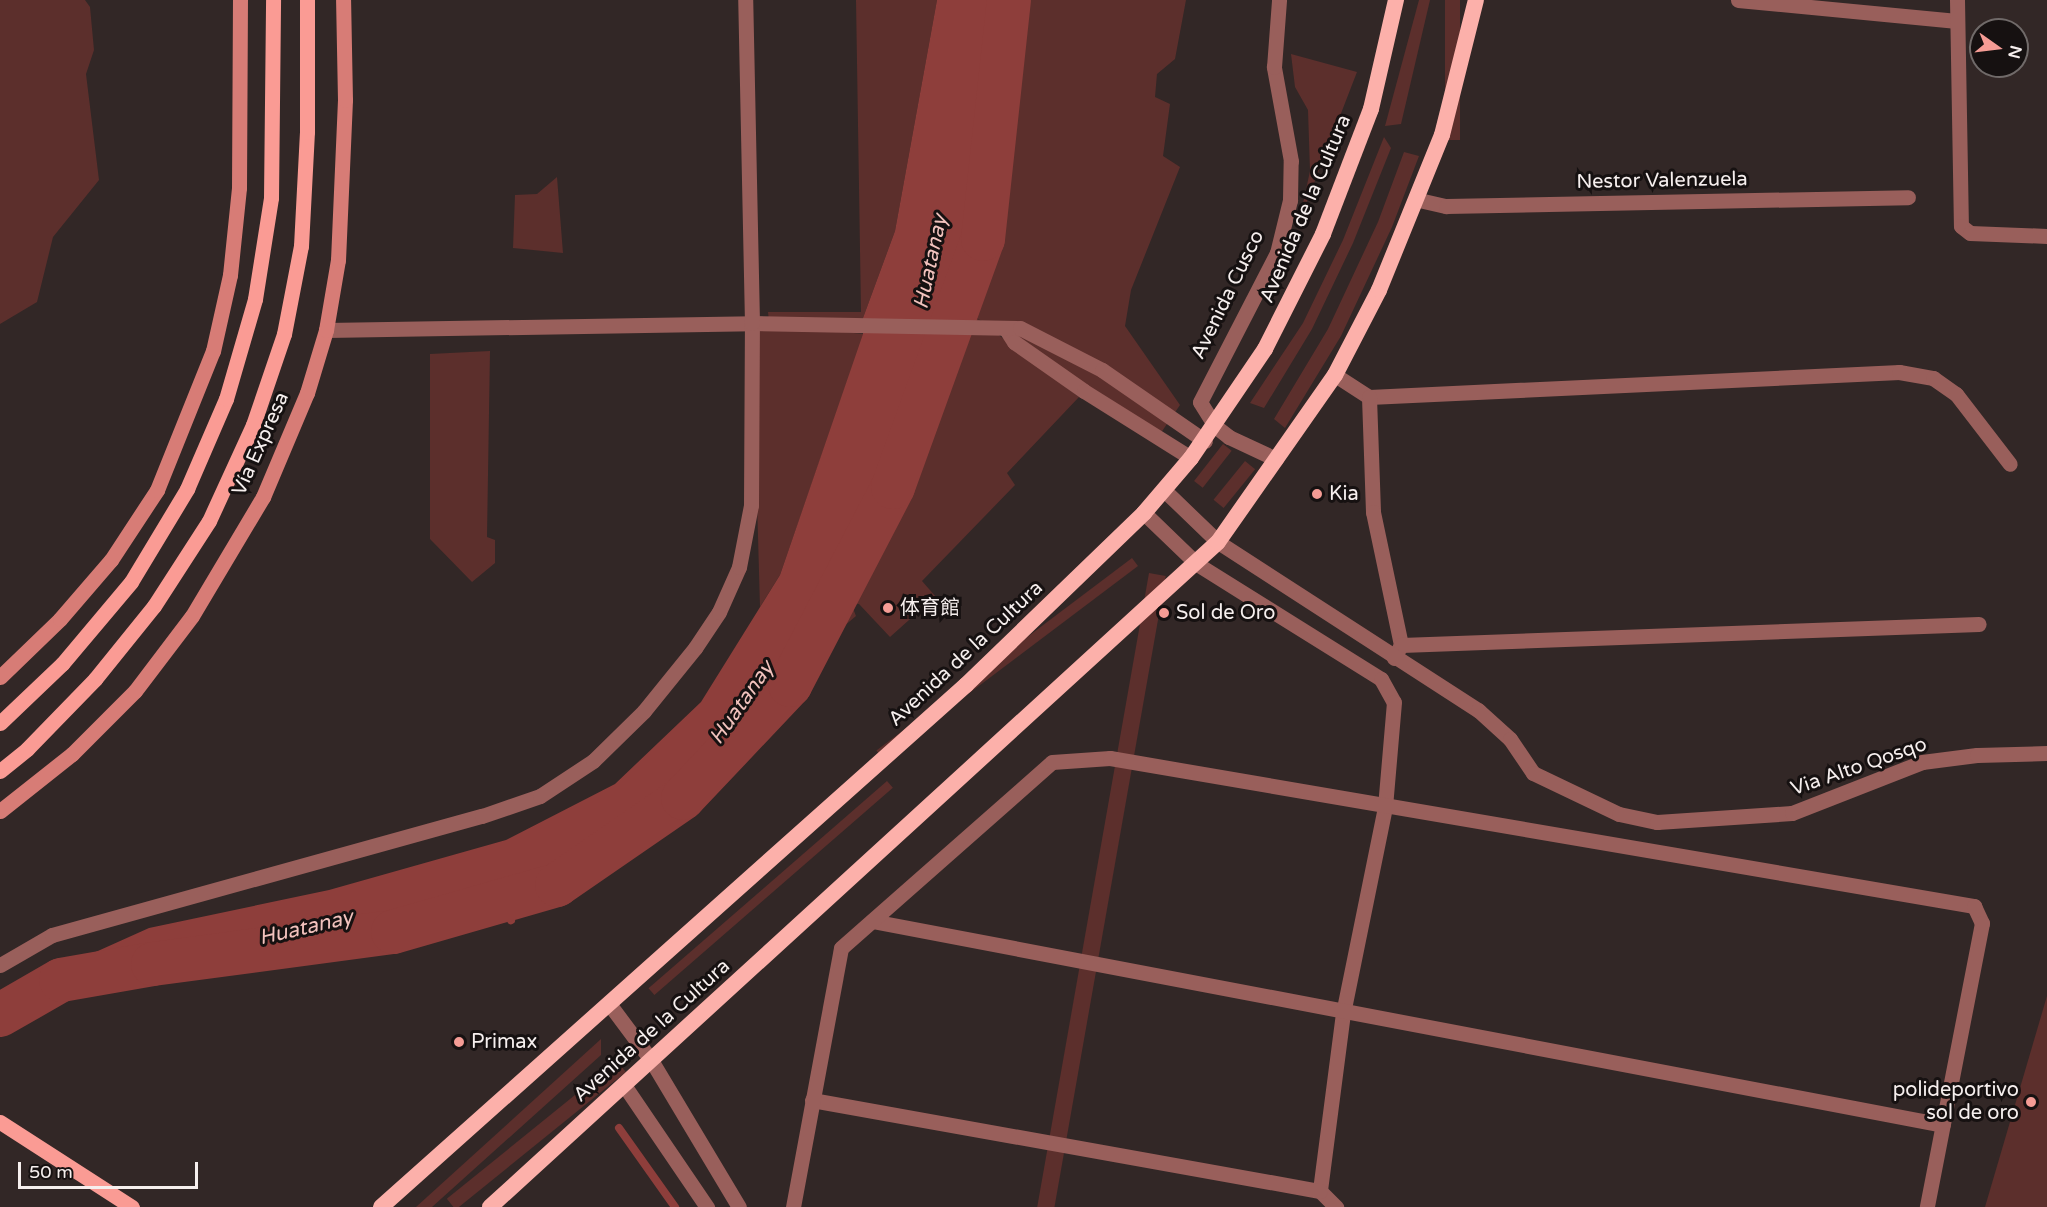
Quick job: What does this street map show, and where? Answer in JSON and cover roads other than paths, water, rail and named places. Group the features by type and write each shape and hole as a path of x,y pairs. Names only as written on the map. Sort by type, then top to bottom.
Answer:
{"highway":[{"name":"Avenida de la Cultura","path":"381,1207 966,685 1144,513 1191,458 1215,426 1284,315 1334,208 1371,109 1396,0"},
{"name":"Avenida de la Cultura","path":"490,1207 1197,564 1218,542 1335,375 1419,200 1442,135 1476,0"}],"main road":[{"path":"0,677 60,619 111,560 157,490 213,351 230,275 239,188 240,0"},
{"path":"0,723 62,664 131,582 187,489 226,399 255,299 271,198 273,0"},
{"name":"Vía Expresa","path":"0,771 27,750 95,679 154,606 209,520 253,425 284,334 301,246 307,132 307,0"},
{"name":"Vía Expresa","path":"0,811 72,754 135,691 192,616 263,497 307,393 326,330 338,260 345,100 343,0"},
{"path":"0,1122 132,1207"}],"street":[{"path":"0,965 52,935 501,809 540,796 593,761 644,711 695,648 719,612 739,567 751,505 752,323 745,0"},
{"name":"Avenida Cusco","path":"1276,459 1237,442 1215,426 1201,407 1201,397 1276,253 1290,200 1291,161 1274,67 1279,0"},
{"path":"1738,0 1957,21"},
{"path":"1957,0 1958,196 1961,226 1970,233 2047,236"},
{"name":"Nestor Valenzuela","path":"1419,200 1446,206 1908,197"},
{"path":"326,330 752,323 840,326 998,326 1033,331 1102,370 1205,441"},
{"path":"998,326 1014,342 1084,391 1191,458"},
{"path":"1335,375 1369,397 1899,372 1933,378 1956,394 2010,464"},
{"path":"1369,397 1373,512 1398,651 1979,624"},
{"name":"Via Alto Qosqo","path":"1164,490 1218,542 1398,651 1411,669 1493,721 1533,773 1619,814 1657,822 1792,813 1922,762 1977,755 2047,753"},
{"path":"1144,513 1197,564 1381,679 1394,702 1385,807 1342,1013 1320,1191"},
{"path":"793,1207 841,948 1052,762 1110,758 1385,807 1974,906 1982,923 1927,1207"},
{"path":"872,921 1342,1013 1943,1125"},
{"path":"610,1005 651,1060 739,1207"},
{"path":"624,1085 707,1207"},
{"path":"812,1100 1320,1191 1336,1207"}],"water":[{"name":"Huatanay","path":"937,0 1009,0 983,239 893,487 790,685 683,798 557,885 393,932 153,964 62,980 0,1015 0,995 149,928 329,890 506,840 615,784 701,702 780,575 863,334 863,318 895,231"}],"waterway":[{"name":"Huatanay","path":"0,1015 61,980 153,964 393,932 557,885 683,798 790,685 893,487 983,239 1009,0"},
{"path":"496,892 511,920"},
{"path":"619,1128 675,1207"}],"place":[{"name":"Kia","path":"1317,494"},
{"name":"体育館","path":"888,608"},
{"name":"Sol de Oro","path":"1164,613"},
{"name":"Primax","path":"459,1042"},
{"name":"polideportivo sol de oro","path":"2031,1102"}]}
